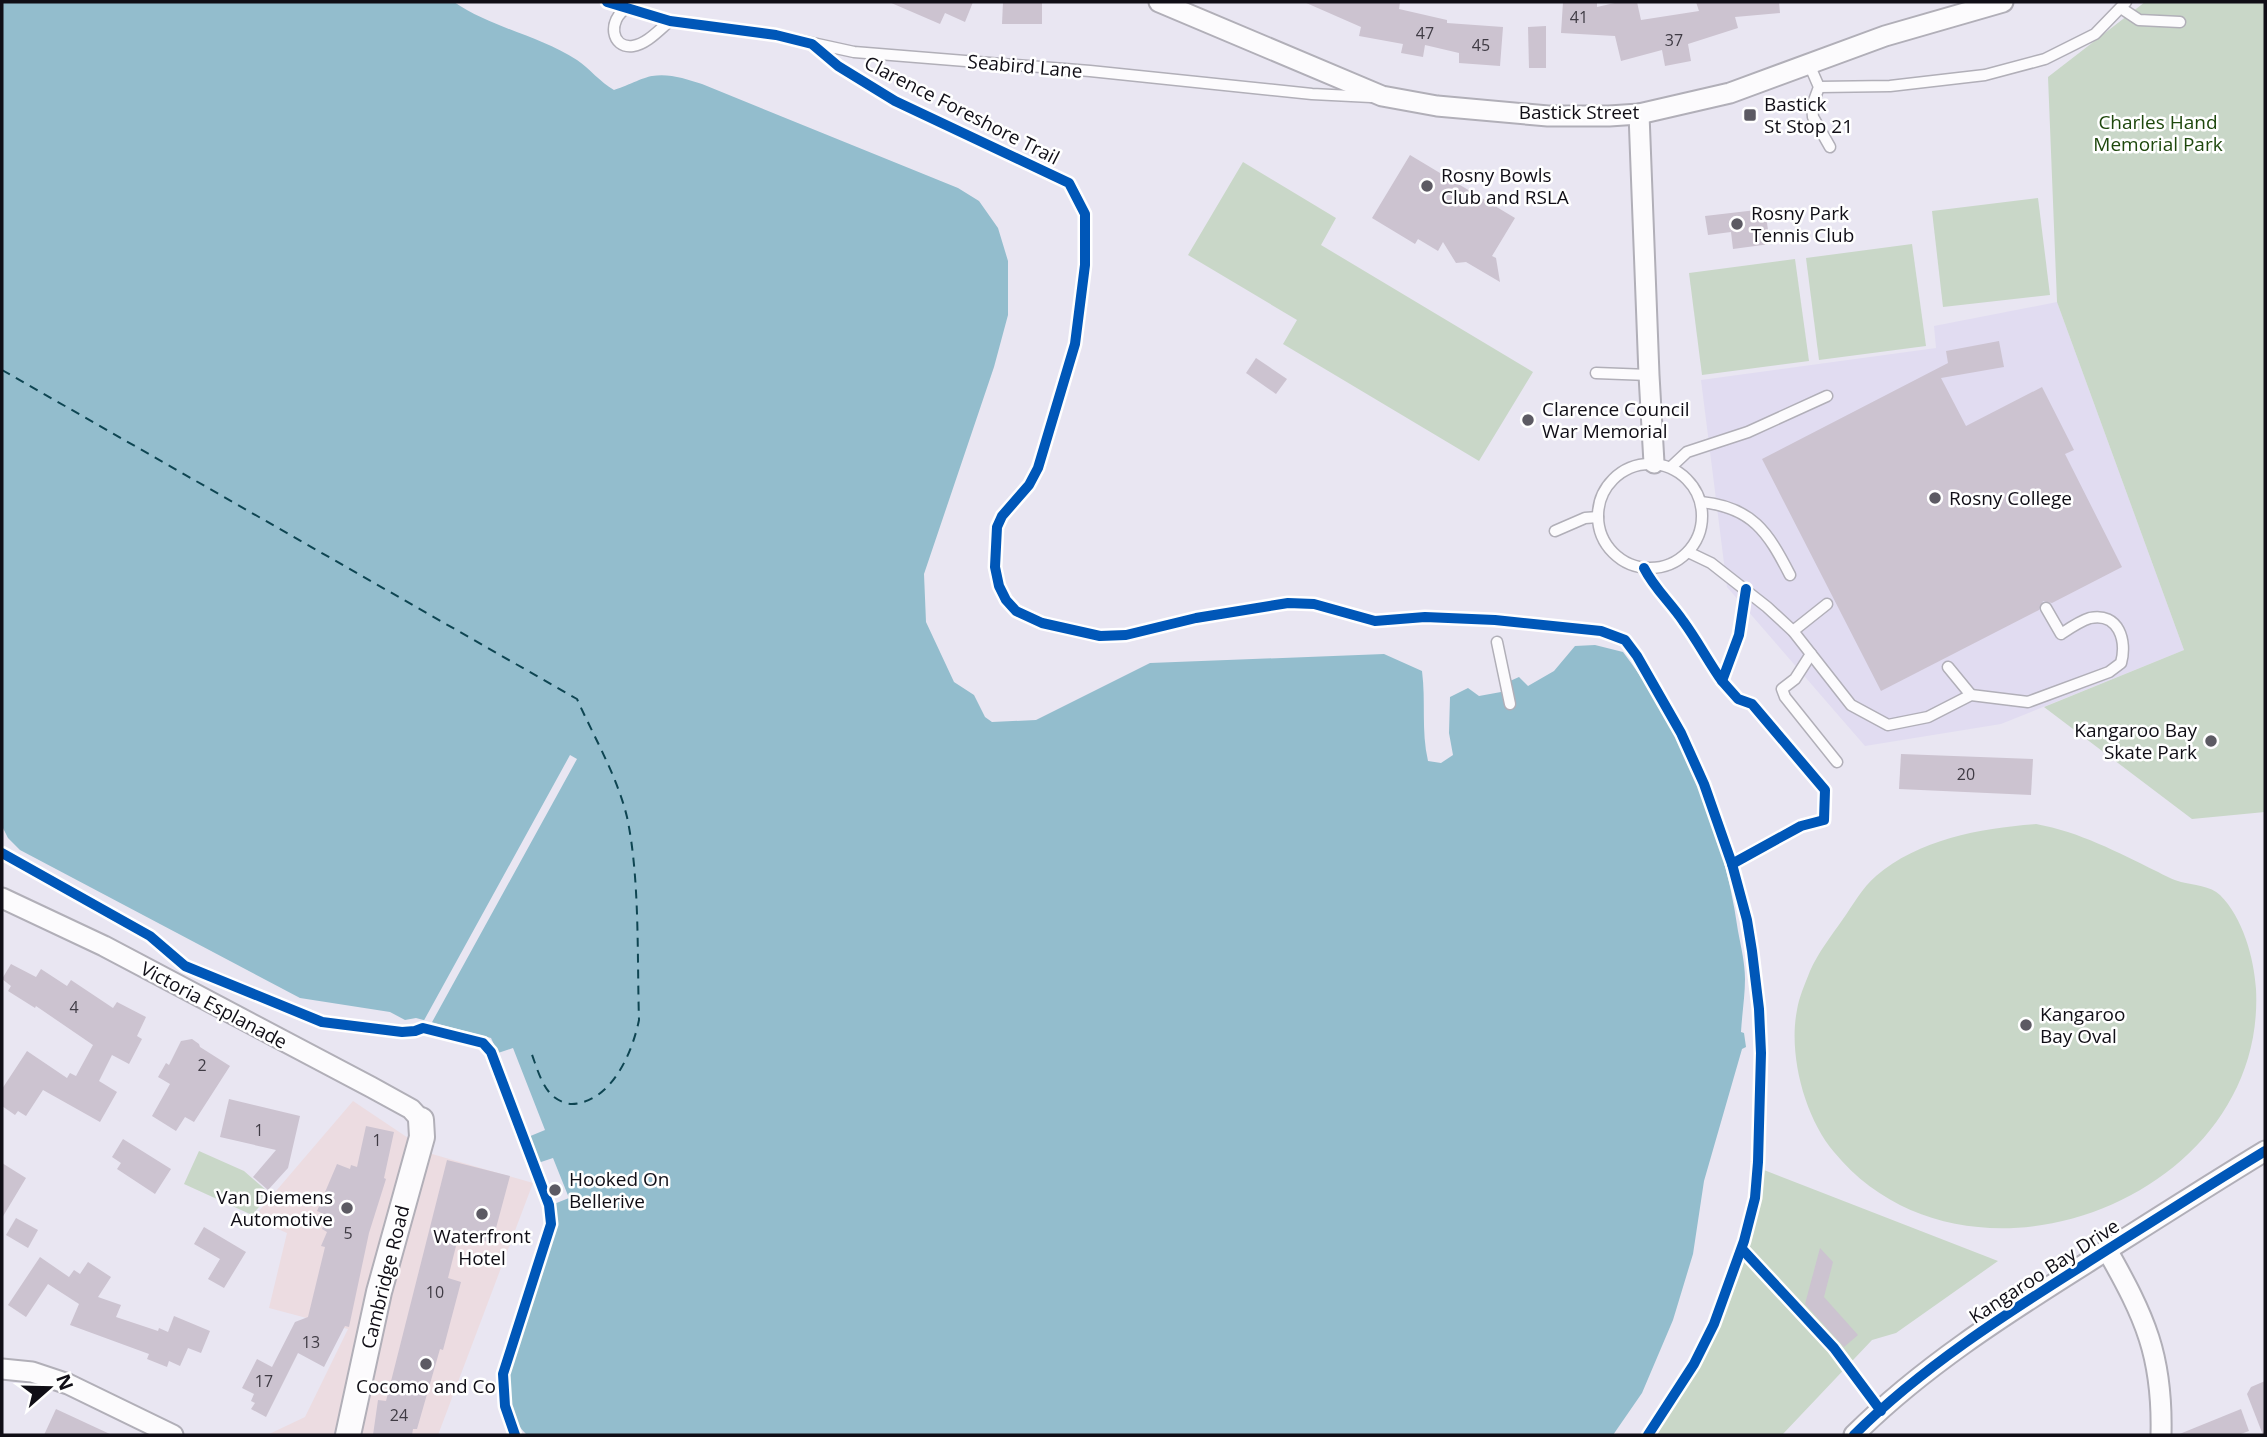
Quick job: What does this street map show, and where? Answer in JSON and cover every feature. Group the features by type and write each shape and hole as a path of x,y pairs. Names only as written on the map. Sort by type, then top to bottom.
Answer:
{"street":[{"name":"Bastick Street","path":"1159,2 1382,96 1437,106 1548,116 1639,114 1730,93 1885,36 2003,2"},
{"path":"1639,114 1649,375 1662,465"},
{"name":"Victoria Esplanade","path":"2,898 104,946 359,1081 411,1109 421,1120"},
{"name":"Cambridge Road","path":"348,1435 379,1292 422,1137 421,1120"},
{"name":"Kangaroo Bay Drive","path":"1854,1435 1952,1353 2025,1302 2265,1152"},
{"path":"2107,1250 2140,1311 2152,1345 2160,1382 2161,1435"},
{"path":"2,1369 32,1372 68,1384 173,1435"}],"lane":[{"name":"Seabird Lane","path":"607,2 670,21 776,35 854,52 1090,71 1312,94 1382,96"},
{"path":"1819,87 1889,86 1984,75 2045,59 2095,34 2124,5 2139,20 2180,22"},
{"path":"627,8 619,13 614,21 618,40 626,45 634,46 643,42 670,21"},
{"path":"1809,64 1819,87 1812,106 1813,117 1830,148"},
{"path":"1596,373 1649,375"},
{"path":"1662,465 1689,481 1701,502 1702,526 1696,542 1675,562 1657,568 1644,568 1628,563 1609,548 1601,533 1598,517 1603,493 1612,480 1633,466 1662,465 1687,452 1748,432 1827,396"},
{"path":"1701,502 1718,503 1746,514 1774,543 1790,575"},
{"path":"1555,531 1585,518 1598,517"},
{"path":"1688,552 1720,570 1767,607 1793,631 1851,705 1888,725 1928,717 1971,695 2028,702 2109,672 2121,663 2124,644 2117,626 2102,617 2090,619 2061,634 2046,608"},
{"path":"1793,631 1827,604"},
{"path":"1497,642 1510,704"},
{"path":"1811,654 1795,679 1782,690 1837,762"},
{"path":"1948,667 1971,695"}],"shaded area":[{"name":"Rosny College","path":"2057,302 2184,650 2001,724 1865,746 1727,587 1701,380 1936,348 1934,326"},
{"path":"353,1101 432,1154 533,1183 438,1435 267,1435 305,1417 348,1329 269,1308 287,1233 253,1218"}],"green space":[{"name":"Charles Hand Memorial Park","path":"2145,2 2265,2 2265,812 2192,819 2044,707 2184,650 2057,302 2048,77"},
{"path":"1243,162 1336,218 1321,245 1533,372 1479,461 1283,344 1297,320 1188,255"},
{"path":"2038,198 2050,295 1943,307 1932,211"},
{"path":"1912,244 1926,346 1819,360 1806,258"},
{"path":"1795,259 1809,361 1702,375 1689,273"},
{"name":"Kangaroo Bay Oval","path":"2036,824 2083,837 2172,879 2207,888 2220,895 2228,904 2246,939 2255,977 2256,989 2246,1063 2213,1126 2162,1176 2099,1210 2028,1227 1957,1224 1890,1200 1834,1152 1815,1122 1801,1085 1795,1046 1798,1005 1810,971 1821,951 1862,891 1893,863 1931,844 1973,832"},
{"path":"199,1151 244,1171 267,1191 261,1198 264,1201 252,1215 184,1184"},
{"path":"1764,1170 1998,1261 1896,1333 1872,1340 1782,1435 1654,1435 1694,1374 1726,1309 1750,1241"}],"water":[{"path":"2,2 454,2 484,19 562,51 614,90 658,75 690,80 958,188 979,201 998,228 1008,261 1008,315 994,367 924,574 926,622 954,682 974,695 985,717 992,722 1036,720 1150,663 1384,654 1422,671 1428,761 1441,763 1453,755 1449,733 1450,697 1468,688 1479,696 1512,690 1510,681 1519,677 1528,686 1554,671 1575,646 1595,645 1623,652 1665,716 1683,750 1712,820 1732,894 1744,961 1741,1032 1744,1033 1746,1047 1742,1049 1704,1181 1693,1254 1673,1320 1642,1393 1613,1435 527,1435 512,1414 507,1389 509,1363 525,1308 546,1255 553,1228 554,1204 569,1198 553,1158 538,1163 528,1137 545,1130 513,1048 498,1053 491,1038 416,1018 405,1020 390,1012 300,998 20,850 8,838 2,826"}],"pier":[{"path":"570,755 577,759 430,1027 422,1024"}],"building":[{"path":"889,2 973,2 965,22 945,13 940,24"},
{"path":"1003,2 1042,2 1042,24 1002,24"},
{"path":"1304,2 1400,2 1399,9 1447,20 1447,23 1503,27 1500,66 1459,63 1459,53 1425,45 1423,57 1401,53 1403,44 1359,36 1361,27"},
{"path":"1563,2 1597,2 1597,7 1619,2 1637,2 1641,20 1699,11 1696,2 1779,2 1780,13 1735,17 1738,28 1688,44 1691,61 1665,66 1662,50 1621,61 1615,36 1561,33"},
{"path":"1546,26 1546,68 1529,68 1528,27"},
{"name":"Rosny Bowls Club and RSLA","path":"1410,155 1515,218 1492,256 1496,258 1500,282 1466,262 1456,263 1443,242 1438,251 1418,239 1415,244 1372,218"},
{"name":"Rosny Park Tennis Club","path":"1765,209 1770,244 1733,249 1731,232 1708,235 1705,216"},
{"name":"Rosny College","path":"1999,341 2004,367 1941,378 1966,426 2042,387 2074,450 2065,454 2122,567 2052,603 2043,601 2039,610 1881,691 1762,459 1948,363 1946,351"},
{"path":"1256,358 1287,379 1276,394 1246,373"},
{"path":"1901,754 2033,759 2031,795 1899,789"},
{"path":"11,964 36,977 41,969 67,986 71,980 113,1008 117,1002 146,1017 137,1036 142,1039 129,1064 112,1055 99,1081 117,1092 100,1122 43,1090 26,1116 18,1111 15,1115 2,1106 2,1089 27,1051 67,1078 70,1073 76,1076 93,1045 36,1006 35,1008 8,991 11,986 2,979"},
{"path":"192,1039 230,1066 194,1122 185,1117 176,1131 152,1116 170,1084 158,1077 166,1063 169,1065 181,1041"},
{"path":"229,1099 300,1116 288,1168 268,1190 253,1177 276,1150 220,1137"},
{"path":"366,1126 394,1132 384,1178 386,1179 369,1233 349,1327 345,1326 324,1367 298,1353 266,1417 251,1409 255,1403 251,1401 254,1394 242,1388 257,1359 272,1367 295,1322 308,1317 325,1247 321,1246 327,1232 322,1229 328,1216 317,1211 337,1164 350,1169 351,1165 357,1167"},
{"path":"123,1139 171,1169 155,1194 117,1169 121,1163 112,1157"},
{"path":"447,1160 510,1176 492,1243 459,1234 448,1278 461,1282 443,1350 440,1349 417,1429 413,1429 412,1435 373,1435 378,1400 386,1401"},
{"path":"2,1163 26,1178 2,1218"},
{"path":"16,1218 38,1230 28,1248 6,1235"},
{"path":"204,1227 246,1252 224,1288 208,1279 220,1259 194,1244"},
{"path":"1820,1248 1833,1262 1824,1297 1858,1335 1844,1347 1805,1304"},
{"path":"40,1257 69,1277 74,1270 80,1274 88,1262 111,1277 98,1297 121,1305 116,1317 168,1332 174,1316 210,1331 201,1353 188,1348 180,1366 169,1361 167,1367 147,1359 149,1354 70,1325 79,1304 48,1284 26,1317 8,1305"},
{"path":"2265,1381 2263,1435 2247,1394 2251,1387"},
{"path":"56,1409 112,1435 44,1435"},
{"path":"2241,1409 2249,1431 2238,1435 2177,1435"}],"ferry route":[{"path":"2,370 577,699 611,772 627,817 636,891 639,1020 631,1047 618,1074 598,1095 586,1101 569,1104 553,1096 543,1083 531,1052"}],"cycle path":[{"name":"Clarence Foreshore Trail","path":"607,2 670,21 776,35 812,44 838,66 895,101 1069,183 1085,214 1085,265 1075,344 1038,468 1029,485 1002,516 997,527 995,567 999,586 1016,611 1042,623 1100,636 1126,635 1196,618 1288,603 1314,604 1375,621 1425,617 1495,620 1601,631 1625,640 1637,656 1681,733 1704,784 1732,864 1752,951 1761,1053 1755,1198 1744,1241 1714,1324 1694,1364 1648,1435"},
{"path":"1644,568 1688,628 1722,681 1739,635 1746,589"},
{"path":"1722,681 1738,699 1752,704 1825,790 1824,820 1801,826 1732,864"},
{"path":"2,853 150,936 185,966 322,1022 402,1032 423,1028 483,1043 491,1052 549,1205 551,1224 503,1374 505,1406 515,1435"},
{"path":"1854,1435 1907,1387 1994,1323 2265,1151"},
{"path":"1742,1249 1834,1348 1881,1411"}],"place":[{"name":"Bastick St Stop 21","path":"1750,115"},
{"name":"Rosny Bowls Club and RSLA","path":"1427,186"},
{"name":"Rosny Park Tennis Club","path":"1737,224"},
{"name":"Clarence Council War Memorial","path":"1528,420"},
{"name":"Rosny College","path":"1935,498"},
{"name":"Kangaroo Bay Skate Park","path":"2211,741"},
{"name":"Kangaroo Bay Oval","path":"2026,1025"},
{"name":"Hooked On Bellerive","path":"555,1190"},
{"name":"Van Diemens Automotive","path":"347,1208"},
{"name":"Waterfront Hotel","path":"482,1214"},
{"name":"Cocomo and Co","path":"426,1364"}]}
